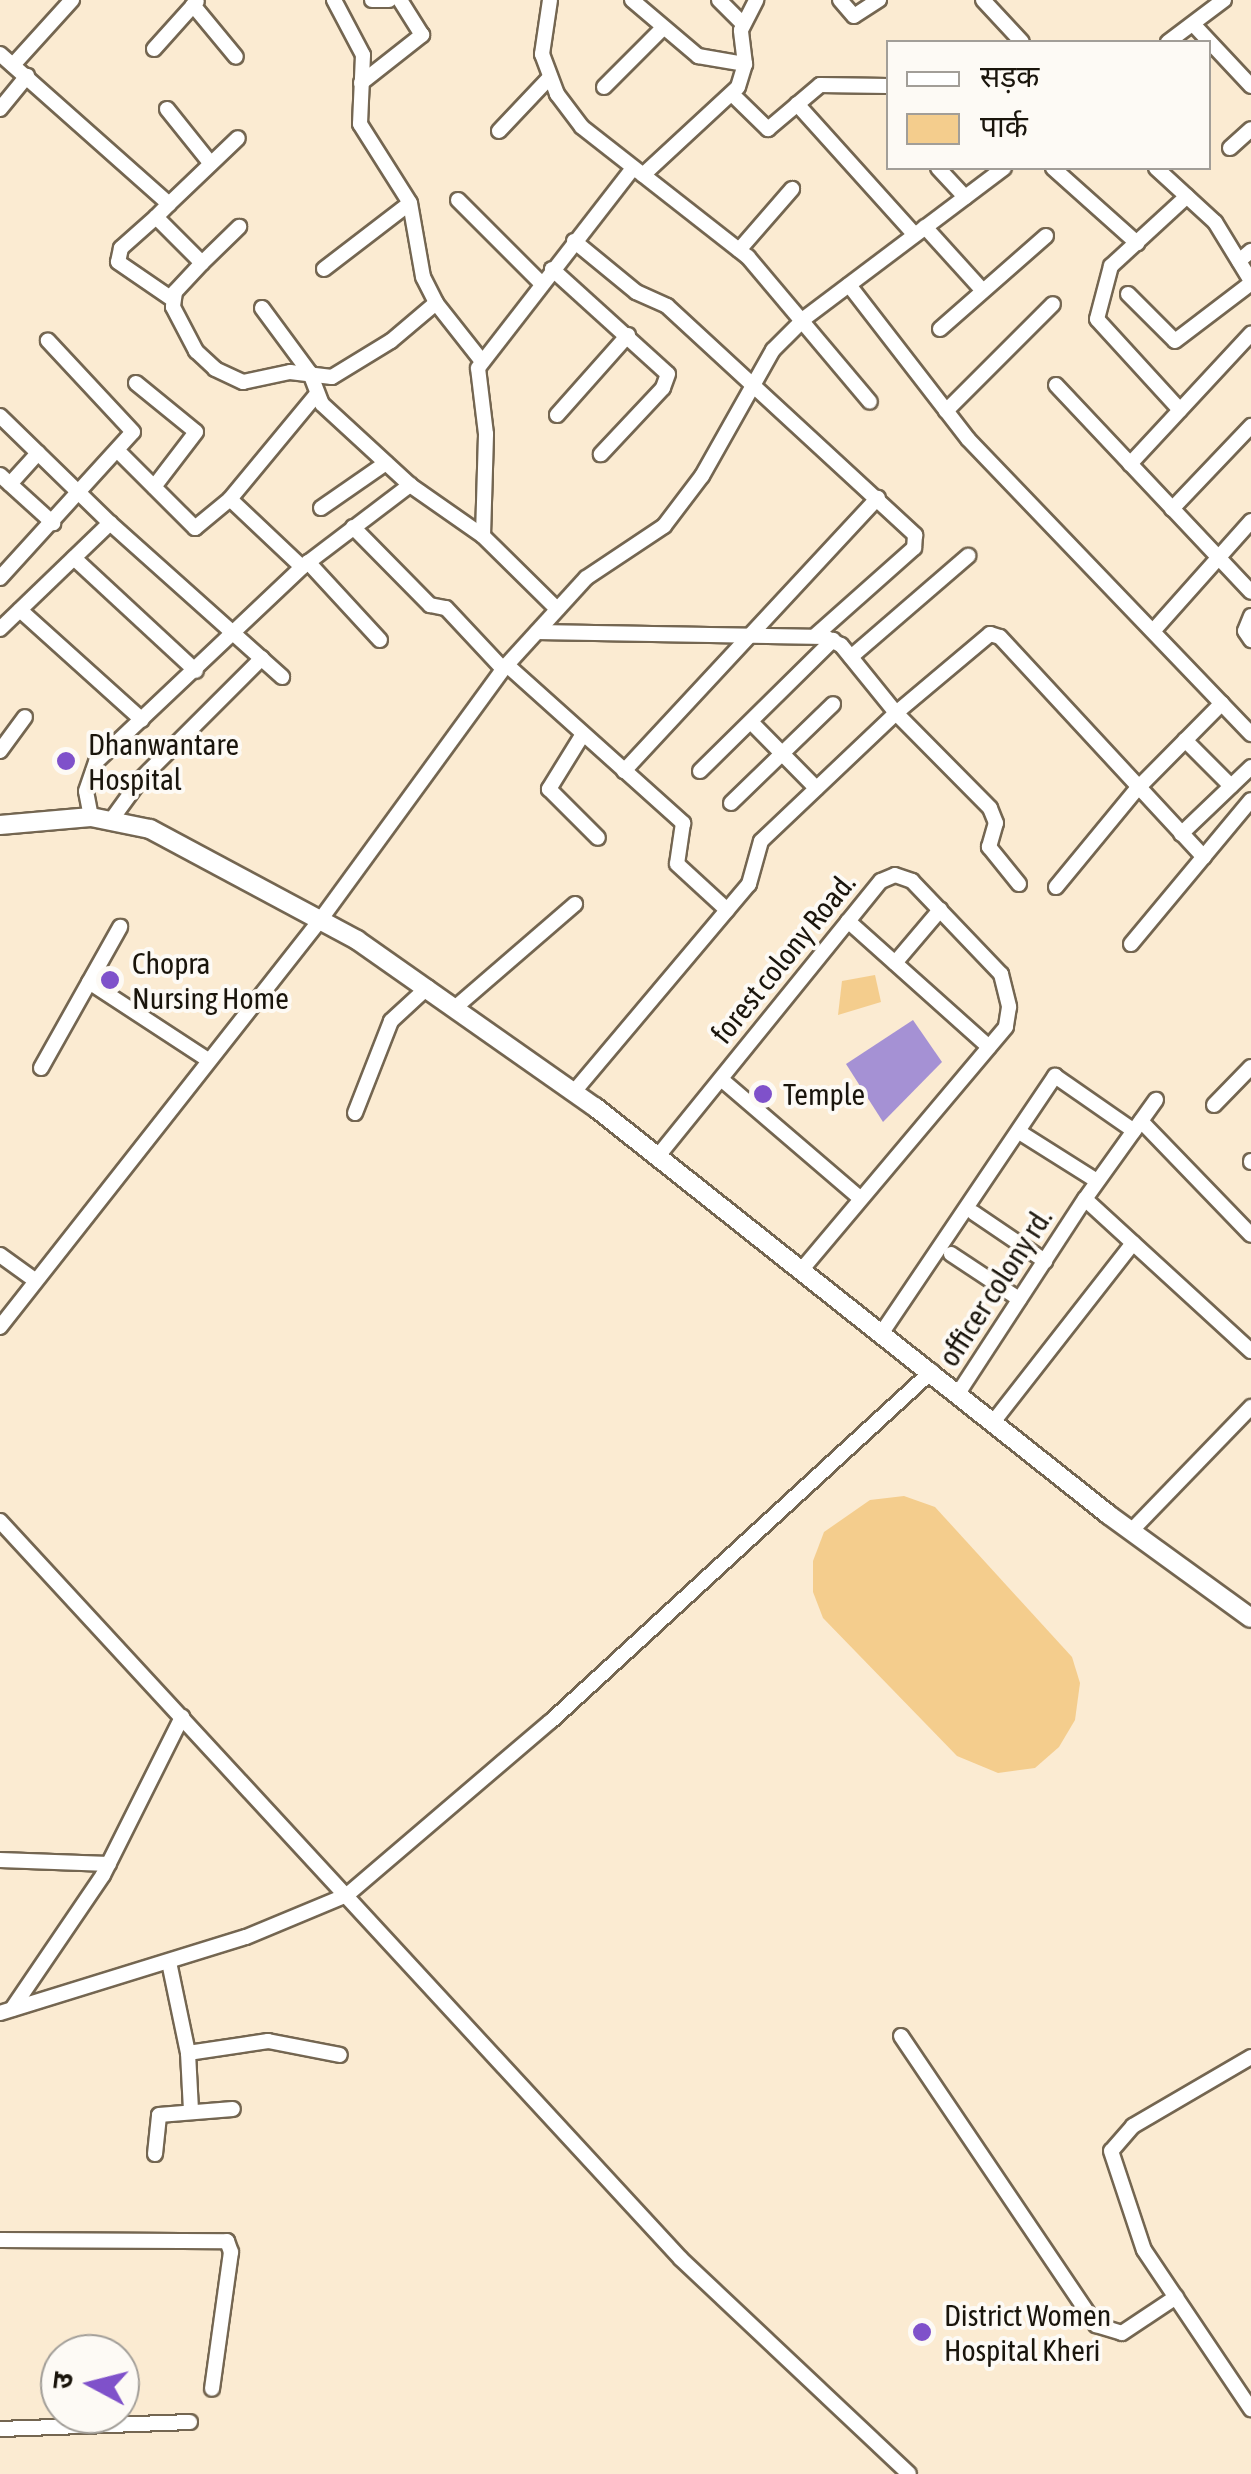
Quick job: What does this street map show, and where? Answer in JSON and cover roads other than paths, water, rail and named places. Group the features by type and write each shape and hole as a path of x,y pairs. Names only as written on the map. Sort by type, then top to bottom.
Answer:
{"street":[{"path":"14,65 72,0"},
{"path":"334,0 360,45 365,136 410,204 422,277 436,303 480,360 484,536"},
{"path":"372,0 389,0"},
{"path":"361,83 422,35 400,0"},
{"path":"550,0 540,41 550,78 582,127 739,250 805,318 870,402"},
{"path":"632,0 698,56 745,64"},
{"path":"718,0 742,23"},
{"path":"480,360 574,241 638,172 733,95 745,64 742,23 756,0"},
{"path":"840,0 854,16 879,0"},
{"path":"984,0 1020,40"},
{"path":"1171,40 1221,1"},
{"path":"154,48 196,3 236,56"},
{"path":"1193,24 1208,40"},
{"path":"604,87 664,28"},
{"path":"1211,43 1251,86"},
{"path":"0,54 169,204"},
{"path":"0,109 27,76"},
{"path":"499,131 550,78"},
{"path":"733,95 761,128 774,126 820,85 886,86"},
{"path":"797,104 984,291"},
{"path":"167,109 211,164"},
{"path":"1230,148 1251,128"},
{"path":"238,138 121,248 118,262 172,299 196,351 230,378 255,382 341,372 436,303"},
{"path":"940,170 965,196"},
{"path":"0,1327 321,919 505,667 586,578 664,526 702,476 752,379 805,318 1001,170"},
{"path":"1055,170 1137,243"},
{"path":"1128,294 1175,340 1251,282 1245,256 1215,222 1158,170"},
{"path":"739,250 792,189"},
{"path":"1180,410 1097,319 1107,273 1188,196"},
{"path":"458,200 541,283"},
{"path":"324,269 410,204"},
{"path":"156,217 202,263"},
{"path":"172,299 240,227"},
{"path":"940,329 1046,236"},
{"path":"574,241 636,292 668,306 752,379 912,530 914,548 815,636"},
{"path":"552,269 664,367 667,381 601,454"},
{"path":"849,285 946,411 1251,734"},
{"path":"946,411 1053,304"},
{"path":"262,308 310,374 316,395 410,485 484,536 558,609"},
{"path":"1130,464 1251,334"},
{"path":"557,416 628,335"},
{"path":"0,578 118,451 132,426 48,340"},
{"path":"136,383 196,432 154,487"},
{"path":"1056,385 1251,592"},
{"path":"118,451 195,528 230,500 316,395"},
{"path":"0,416 110,523 282,677"},
{"path":"1172,508 1251,426"},
{"path":"38,453 5,480 54,522"},
{"path":"320,508 386,462"},
{"path":"91,817 88,775 305,565 410,485"},
{"path":"624,771 878,498"},
{"path":"230,500 305,565 380,640"},
{"path":"1154,630 1251,521"},
{"path":"0,629 110,523"},
{"path":"354,527 430,605 446,608 505,667 684,823 676,864 727,910"},
{"path":"851,658 968,556"},
{"path":"74,558 196,671"},
{"path":"20,610 142,720"},
{"path":"1251,616 1246,631 1251,640"},
{"path":"537,632 750,634 832,640 896,713 990,808 996,824 989,846 1019,884"},
{"path":"574,1092 756,873 761,841 984,636 995,634 1136,790 1204,856"},
{"path":"700,771 832,640"},
{"path":"112,819 141,778 262,658"},
{"path":"731,802 833,704"},
{"path":"1056,887 1136,790 1222,704"},
{"path":"0,751 26,716"},
{"path":"751,722 816,788"},
{"path":"584,734 549,789 598,838"},
{"path":"1185,740 1231,786"},
{"path":"1181,834 1251,767"},
{"path":"1130,944 1251,800"},
{"path":"1,820 91,817 150,829 321,919 428,987 658,1156 1132,1532 1251,1618"},
{"name":"forest colony Road.","path":"658,1156 881,881 895,875 912,881 1001,974 1007,991 1006,1027 802,1268"},
{"path":"457,1006 575,904"},
{"path":"895,963 940,910"},
{"path":"848,921 990,1047"},
{"path":"41,1068 120,927"},
{"path":"89,982 208,1060"},
{"path":"355,1113 391,1021 428,987"},
{"path":"1214,1105 1251,1067"},
{"path":"883,1331 1056,1076 1137,1126 1251,1236"},
{"path":"720,1080 861,1199"},
{"path":"1085,1199 1156,1100"},
{"path":"1024,1135 1098,1182"},
{"name":"officer colony rd.","path":"958,1392 1085,1199 1251,1351"},
{"path":"974,1213 1044,1261"},
{"path":"994,1421 1133,1243"},
{"path":"0,1254 36,1281"},
{"path":"951,1254 1020,1299"},
{"path":"6,2011 169,1962 347,1895 550,1721 932,1371"},
{"path":"1132,1532 1251,1407"},
{"path":"0,1520 688,2267 909,2474"},
{"path":"6,2011 109,1864 182,1716"},
{"path":"0,1860 109,1864"},
{"path":"169,1962 188,2053 191,2110"},
{"path":"901,2036 1096,2325 1122,2332 1176,2297"},
{"path":"188,2053 268,2042 340,2055"},
{"path":"1251,2057 1133,2126 1110,2151 1134,2230 1251,2409"},
{"path":"155,2154 159,2114 232,2109"},
{"path":"0,2240 226,2241 231,2252 212,2389"},
{"path":"0,2429 190,2422"}],"place":[{"name":"Dhanwantare Hospital","path":"66,761"},
{"name":"Chopra Nursing Home","path":"110,980"},
{"name":"Temple","path":"763,1094"},
{"name":"District Women Hospital Kheri","path":"922,2332"}]}
